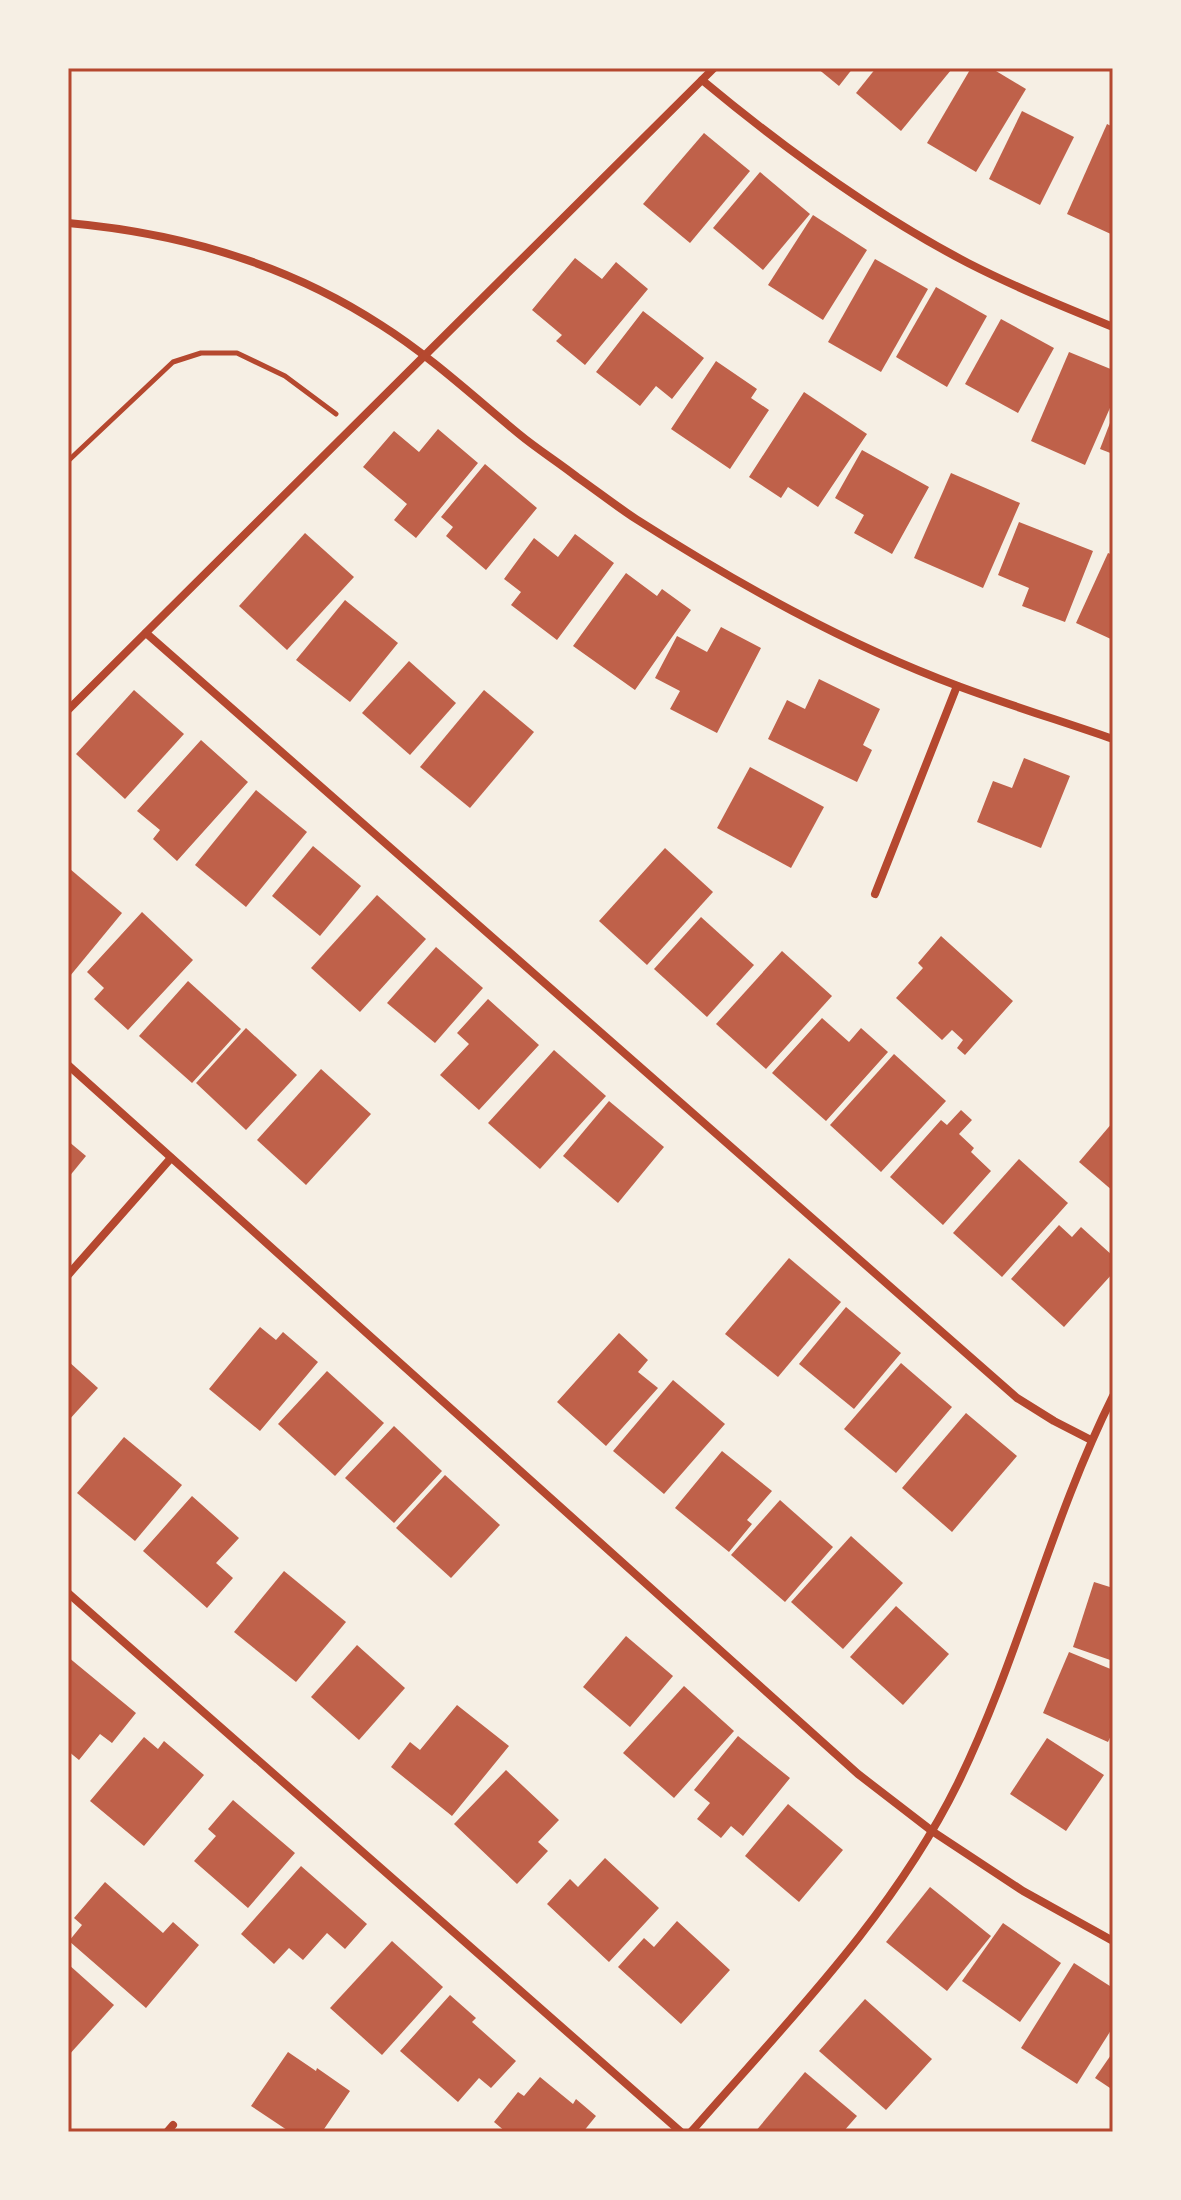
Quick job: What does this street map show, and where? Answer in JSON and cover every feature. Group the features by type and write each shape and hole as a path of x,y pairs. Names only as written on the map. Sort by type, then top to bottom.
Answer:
{"street":[{"path":"68,710 714,68"},
{"path":"702,80 764,131 862,201 966,262 1038,297 1113,327"},
{"path":"68,223 182,239 260,263 309,284 380,324 425,356 522,436 633,517 791,610 957,686 1113,739"},
{"path":"146,633 1017,1398 1091,1440"},
{"path":"875,894 957,686"},
{"path":"68,1065 858,1774 932,1831 1023,1891 1113,1941"},
{"path":"68,1275 171,1158"},
{"path":"691,2132 823,1982 887,1901 932,1831 993,1706 1091,1440 1113,1396"},
{"path":"68,1593 681,2132"}],"path":[{"path":"68,461 173,362 201,353 237,353 285,376 353,427"}],"building":[{"path":"817,68 853,68 839,86"},
{"path":"876,68 951,70 901,131 856,93"},
{"path":"971,68 991,68 1026,89 976,172 927,143"},
{"path":"1022,111 1074,137 1040,205 989,179"},
{"path":"1107,124 1113,127 1113,235 1067,214"},
{"path":"704,133 750,171 690,243 643,204"},
{"path":"760,172 810,214 763,270 713,228"},
{"path":"813,215 867,250 823,320 768,285"},
{"path":"575,258 602,279 616,262 648,289 585,365 556,341 562,335 532,310"},
{"path":"875,259 928,289 881,372 828,342"},
{"path":"936,287 987,316 947,387 896,357"},
{"path":"643,311 704,358 672,399 656,386 640,406 596,372"},
{"path":"1001,319 1054,348 1018,413 965,384"},
{"path":"1069,352 1113,370 1113,401 1085,465 1031,441"},
{"path":"716,361 757,389 751,398 769,410 730,469 671,429"},
{"path":"804,392 867,434 818,507 788,487 781,498 749,477"},
{"path":"1113,415 1113,454 1100,449"},
{"path":"438,429 478,463 416,538 394,520 407,504 363,467 394,431 419,452"},
{"path":"862,450 929,487 892,554 854,533 864,515 835,498"},
{"path":"485,464 537,508 486,570 446,536 453,527 441,517"},
{"path":"951,473 1020,503 983,588 914,558"},
{"path":"1019,522 1093,551 1065,622 1022,606 1029,588 998,575"},
{"path":"305,533 354,577 287,650 239,606"},
{"path":"575,534 614,563 557,640 511,605 521,592 504,579 534,538 558,557"},
{"path":"1108,553 1113,555 1113,640 1076,623"},
{"path":"626,573 657,596 662,589 691,610 635,690 573,646"},
{"path":"345,600 398,643 350,702 296,660"},
{"path":"721,627 761,648 717,733 670,709 680,691 655,678 677,636 707,652"},
{"path":"409,661 456,703 410,755 362,713"},
{"path":"819,679 880,709 863,745 872,750 857,782 768,739 787,700 805,709"},
{"path":"134,690 184,734 125,799 76,754"},
{"path":"484,690 534,732 470,808 420,767"},
{"path":"201,740 248,782 177,861 153,839 160,830 137,811"},
{"path":"1024,758 1070,776 1041,848 977,822 993,781 1012,788"},
{"path":"750,767 824,807 791,868 717,828"},
{"path":"256,790 307,832 246,907 195,865"},
{"path":"313,846 361,886 320,936 272,896"},
{"path":"665,848 713,892 647,965 599,921"},
{"path":"70,869 122,913 70,976 68,871"},
{"path":"377,895 426,939 360,1012 311,968"},
{"path":"142,912 193,960 128,1030 94,999 104,988 87,972"},
{"path":"701,917 754,965 707,1017 654,969"},
{"path":"941,936 1013,1001 965,1055 957,1048 963,1040 952,1030 942,1040 896,998 923,968 918,963"},
{"path":"436,947 483,988 435,1043 387,1003"},
{"path":"782,951 832,996 766,1069 716,1024"},
{"path":"188,981 241,1029 192,1083 139,1036"},
{"path":"488,999 539,1045 479,1110 440,1075 469,1044 457,1033"},
{"path":"822,1018 849,1042 861,1028 888,1052 826,1121 772,1073"},
{"path":"246,1028 297,1075 246,1130 196,1083"},
{"path":"554,1050 606,1096 540,1169 488,1123"},
{"path":"894,1054 946,1101 881,1172 830,1125"},
{"path":"321,1069 371,1114 306,1185 257,1140"},
{"path":"609,1101 664,1147 618,1203 563,1156"},
{"path":"961,1110 972,1120 959,1134 974,1148 971,1152 991,1171 943,1225 890,1177 941,1120 947,1125"},
{"path":"1113,1122 1113,1191 1079,1162"},
{"path":"68,1141 86,1156 68,1178"},
{"path":"1019,1159 1068,1203 1002,1277 953,1233"},
{"path":"1059,1225 1072,1237 1081,1227 1113,1256 1113,1273 1064,1327 1011,1279"},
{"path":"789,1258 841,1302 778,1377 725,1334"},
{"path":"846,1307 901,1353 854,1409 799,1364"},
{"path":"260,1327 276,1340 283,1332 318,1362 260,1431 209,1389"},
{"path":"619,1333 648,1360 638,1372 658,1388 606,1446 557,1402"},
{"path":"68,1361 98,1388 68,1421"},
{"path":"901,1363 952,1407 896,1473 844,1429"},
{"path":"327,1371 384,1423 335,1476 278,1424"},
{"path":"673,1380 725,1424 664,1494 613,1451"},
{"path":"966,1413 1017,1456 952,1532 902,1488"},
{"path":"394,1426 442,1471 394,1523 345,1478"},
{"path":"124,1437 182,1485 135,1541 77,1493"},
{"path":"722,1451 772,1491 747,1520 752,1524 729,1552 675,1508"},
{"path":"445,1475 500,1525 451,1578 396,1528"},
{"path":"192,1496 239,1538 216,1563 233,1578 207,1608 143,1551"},
{"path":"780,1500 833,1547 785,1602 731,1555"},
{"path":"851,1536 903,1583 843,1649 791,1602"},
{"path":"284,1571 346,1622 296,1682 234,1632"},
{"path":"1094,1582 1113,1588 1113,1661 1073,1647"},
{"path":"896,1606 949,1654 903,1705 850,1657"},
{"path":"626,1636 673,1676 630,1727 583,1687"},
{"path":"357,1645 405,1688 359,1740 311,1697"},
{"path":"1069,1652 1113,1670 1113,1731 1108,1742 1043,1713"},
{"path":"68,1657 136,1713 112,1743 100,1734 79,1760 68,1751"},
{"path":"684,1686 734,1731 674,1798 623,1753"},
{"path":"457,1705 509,1746 452,1816 391,1767 410,1742 420,1750"},
{"path":"738,1736 790,1778 743,1836 731,1826 721,1838 697,1819 710,1803 694,1790"},
{"path":"144,1737 158,1749 164,1741 204,1775 144,1846 90,1801"},
{"path":"1047,1738 1104,1775 1066,1831 1010,1794"},
{"path":"506,1770 559,1820 538,1842 548,1851 517,1884 454,1824"},
{"path":"233,1800 295,1853 248,1908 194,1861 216,1836 208,1829"},
{"path":"788,1804 843,1850 799,1902 745,1856"},
{"path":"605,1858 659,1908 609,1962 547,1904 570,1879 578,1887"},
{"path":"301,1866 367,1924 345,1949 327,1933 303,1960 289,1948 274,1964 241,1934"},
{"path":"105,1882 163,1933 173,1922 199,1945 146,2008 69,1941 82,1925 74,1918"},
{"path":"930,1887 991,1936 947,1991 886,1942"},
{"path":"677,1921 730,1970 681,2024 618,1967 644,1938 654,1947"},
{"path":"1003,1923 1061,1963 1020,2022 962,1981"},
{"path":"392,1941 443,1987 382,2055 330,2008"},
{"path":"1074,1963 1113,1988 1113,2027 1077,2084 1021,2048"},
{"path":"68,1964 114,2005 68,2056"},
{"path":"450,1995 476,2018 472,2022 516,2061 491,2088 479,2078 458,2102 400,2051"},
{"path":"865,1999 932,2059 886,2110 819,2051"},
{"path":"288,2052 350,2091 322,2132 290,2132 251,2106"},
{"path":"1113,2052 1113,2090 1095,2078"},
{"path":"805,2072 857,2116 843,2132 755,2132"},
{"path":"540,2077 573,2104 576,2099 596,2116 583,2132 506,2132 494,2122 518,2092 524,2096"}]}
